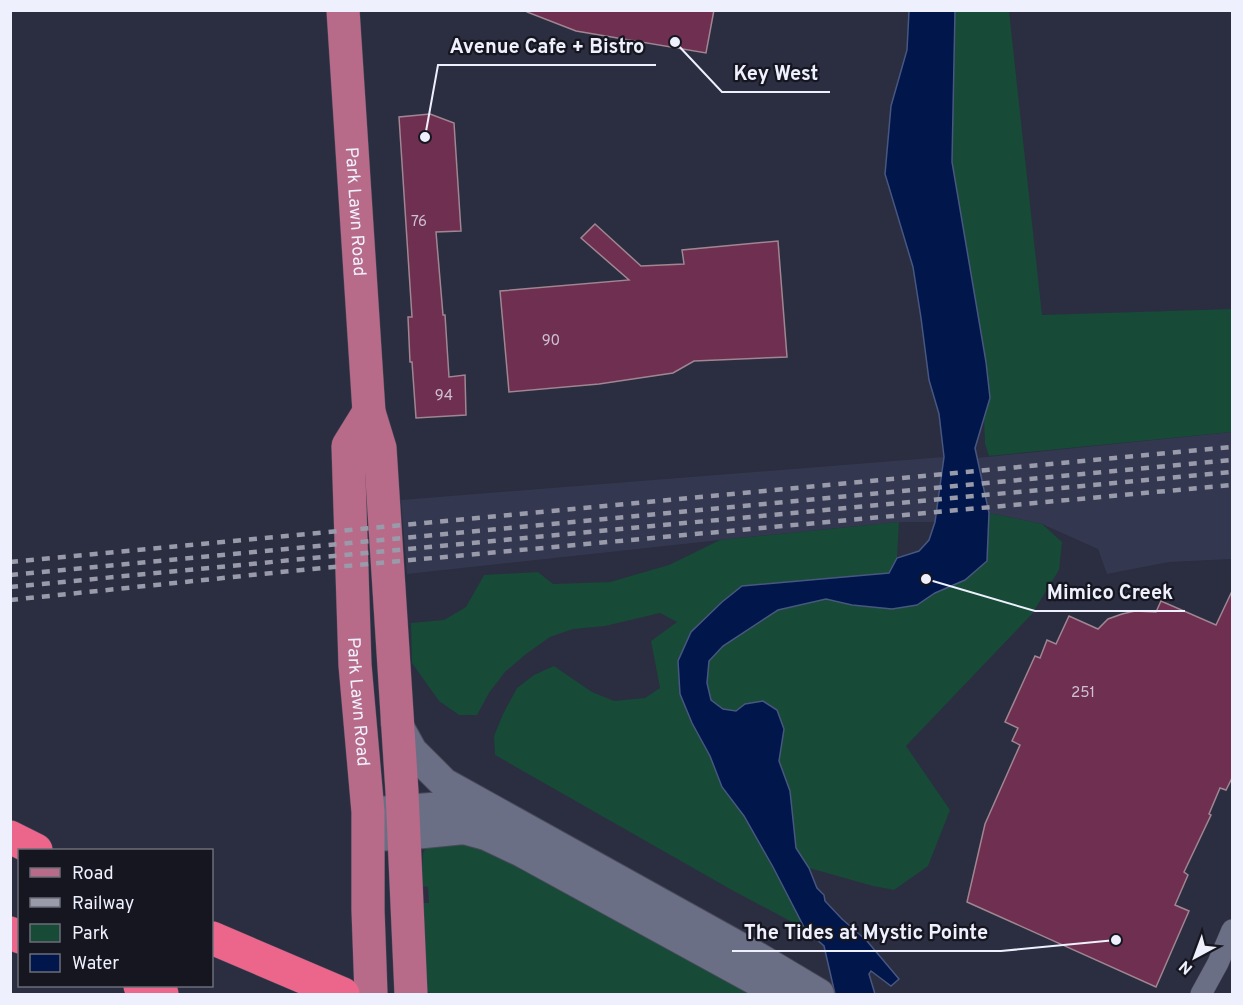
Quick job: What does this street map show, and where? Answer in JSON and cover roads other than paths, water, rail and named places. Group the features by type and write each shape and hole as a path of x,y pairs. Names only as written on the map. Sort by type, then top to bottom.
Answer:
{"highway":[{"path":"10,837 34,849"},
{"path":"215,939 343,994"},
{"path":"143,987 162,994"}],"main road":[{"name":"Park Lawn Road","path":"343,10 369,412 380,448 411,994"},
{"name":"Park Lawn Road","path":"369,412 348,446 355,664 368,824 371,994"},
{"path":"396,722 412,751 444,783 519,826 766,978"},
{"path":"403,822 444,807 519,826"},
{"path":"368,824 403,822 464,829 486,835 766,978 819,994"}],"street":[{"path":"1201,994 1233,930"},
{"path":"1212,994 1218,963"}],"water":[{"path":"909,11 955,11 952,162 990,398 975,448 989,513 987,561 965,580 935,593 917,605 892,609 852,605 826,599 778,610 723,646 709,661 707,683 711,700 723,709 736,711 745,704 763,701 777,710 784,729 779,761 790,791 796,848 809,868 817,888 824,895 825,901 867,941 899,979 891,986 871,971 869,974 875,994 835,994 824,946 805,929 744,816 722,787 710,756 692,723 680,694 678,661 691,632 742,586 889,573 897,558 919,551 929,540 935,522 944,457 939,414 929,380 913,267 885,174 891,106 907,50"}],"railway":[{"path":"10,562 1232,447"},
{"path":"10,575 1232,460"},
{"path":"10,587 1232,472"},
{"path":"10,600 291,571 1232,485"}],"place":[{"name":"Key West","path":"675,42"},
{"name":"Avenue Cafe + Bistro","path":"425,137"},
{"name":"Mimico Creek","path":"926,579"},
{"name":"The Tides at Mystic Pointe","path":"1116,940"}]}
